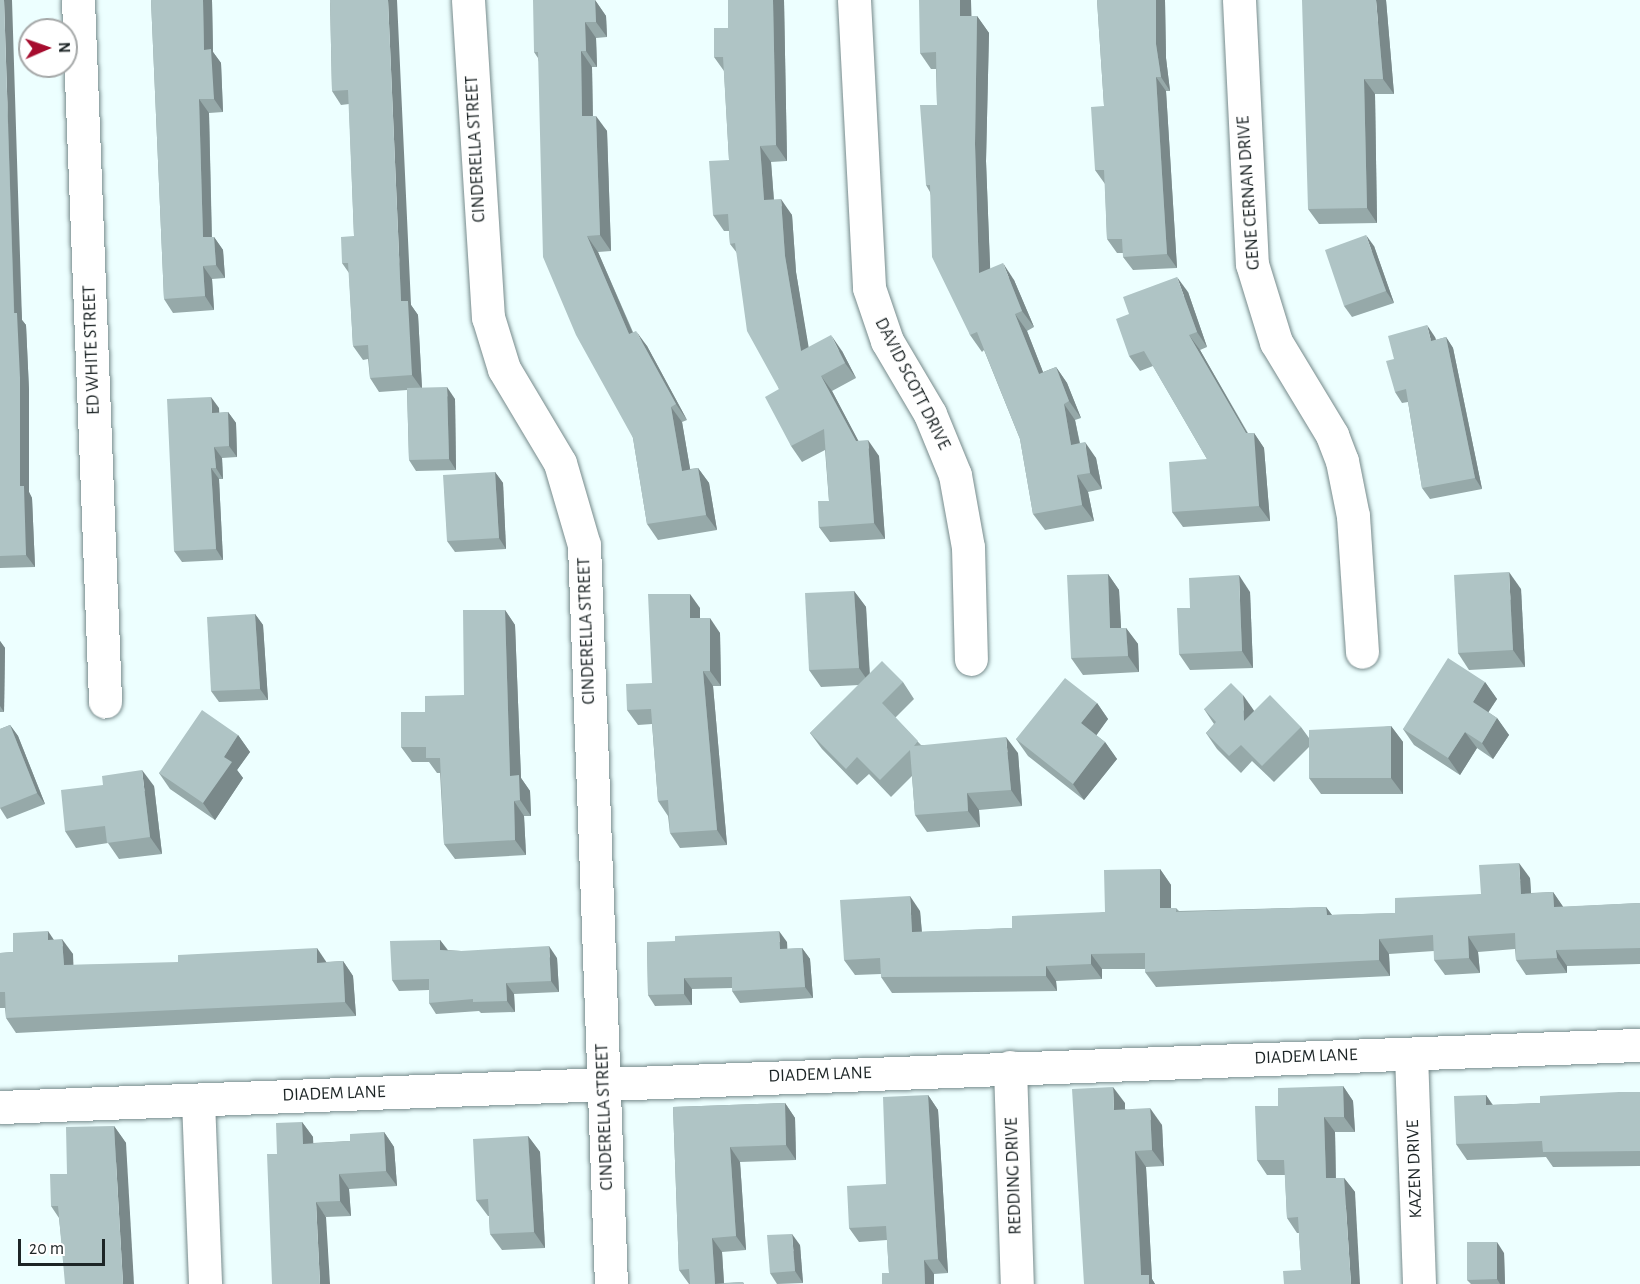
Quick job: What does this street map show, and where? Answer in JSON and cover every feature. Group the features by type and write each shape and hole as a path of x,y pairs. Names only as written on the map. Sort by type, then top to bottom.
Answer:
{"street":[{"name":"ED WHITE STREET","path":"78,0 105,700"},
{"name":"CINDERELLA STREET","path":"468,0 488,316 504,369 560,463 584,545 611,1284"},
{"name":"DAVID SCOTT DRIVE","path":"854,0 869,288 886,341 930,414 955,475 968,547 971,659"},
{"name":"GENE CERNAN DRIVE","path":"1239,0 1252,264 1276,342 1332,435 1342,461 1353,516 1362,652"},
{"name":"DIADEM LANE","path":"0,1107 1010,1067 1640,1045"},
{"name":"KAZEN DRIVE","path":"1411,1054 1419,1284"},
{"name":"REDDING DRIVE","path":"1010,1067 1017,1284"},
{"path":"198,1100 205,1284"}],"building":[{"path":"0,0 4,0 14,313 17,313 20,378 20,486 24,486 26,555 0,556"},
{"path":"151,0 203,0 204,50 211,49 214,99 199,99 203,237 214,237 216,265 203,266 205,296 164,299"},
{"path":"330,0 388,0 401,301 408,301 412,375 370,378 368,345 353,346 348,263 342,263 341,237 354,236 348,90 332,91"},
{"path":"533,0 595,0 596,22 585,22 586,51 581,51 582,116 596,116 600,235 587,236 629,334 636,331 676,404 671,407 682,471 698,468 706,515 647,524 633,438 576,335 543,257 538,52 534,52"},
{"path":"728,0 773,0 776,145 760,146 764,200 781,199 785,256 801,351 831,335 845,363 821,376 856,441 868,440 874,523 819,527 818,501 829,501 824,429 791,446 765,397 779,389 747,331 735,243 730,244 728,214 713,215 709,161 729,160 723,57 714,57 714,28 728,28"},
{"path":"919,0 960,0 960,16 977,16 975,144 979,273 1003,263 1022,311 1015,314 1039,374 1056,367 1069,401 1064,404 1071,445 1085,442 1090,473 1077,475 1082,505 1033,514 1020,439 977,332 970,335 932,257 930,185 926,185 920,105 937,105 936,52 920,53"},
{"path":"1097,0 1156,0 1156,44 1161,77 1156,77 1167,254 1123,257 1122,239 1107,239 1104,170 1095,170 1091,107 1104,106"},
{"path":"1302,0 1376,0 1383,79 1364,79 1367,208 1308,209"},
{"path":"1366,235 1386,291 1344,306 1325,250"},
{"path":"1177,277 1197,332 1189,335 1246,433 1254,433 1259,506 1172,512 1169,462 1207,459 1144,351 1129,356 1116,319 1129,314 1123,297"},
{"path":"1427,325 1431,341 1446,337 1475,478 1422,488 1406,389 1395,392 1386,361 1394,359 1388,336"},
{"path":"447,387 449,459 409,460 407,388"},
{"path":"211,397 212,413 228,412 229,446 214,447 216,468 211,468 216,549 174,551 167,399"},
{"path":"495,472 499,538 447,541 443,475"},
{"path":"1509,572 1513,650 1458,653 1454,575"},
{"path":"1108,574 1110,628 1126,628 1128,656 1071,658 1067,575"},
{"path":"1239,575 1242,651 1179,654 1177,608 1190,608 1189,578"},
{"path":"854,591 859,668 809,670 805,593"},
{"path":"648,594 690,594 690,618 710,618 710,671 703,671 717,830 670,833 668,800 658,801 651,709 627,710 626,684 652,683"},
{"path":"463,610 505,610 510,776 519,775 520,800 514,801 515,840 444,844 440,758 426,758 426,747 401,747 401,712 425,712 425,696 464,695"},
{"path":"255,614 260,689 211,691 207,617"},
{"path":"1448,658 1485,682 1473,702 1497,718 1482,743 1465,732 1448,758 1403,729"},
{"path":"882,661 903,682 882,703 918,741 914,746 1006,737 1011,790 967,793 968,811 915,815 910,750 880,780 857,757 846,769 810,733"},
{"path":"1065,678 1097,703 1081,723 1105,742 1073,784 1016,739"},
{"path":"1231,683 1243,695 1244,721 1270,695 1301,727 1262,766 1241,745 1229,756 1206,733 1216,722 1204,709"},
{"path":"202,710 238,735 224,757 232,762 203,803 159,773"},
{"path":"10,725 37,793 0,808 0,729"},
{"path":"1391,726 1391,778 1309,778 1309,730"},
{"path":"142,770 150,837 107,843 105,826 65,831 61,790 103,785 102,776"},
{"path":"1519,863 1521,894 1553,892 1554,907 1640,903 1640,948 1556,950 1557,958 1516,960 1515,933 1468,936 1469,958 1434,960 1433,935 1379,939 1379,960 1145,972 1145,953 1091,954 1091,964 1046,966 1046,976 881,977 880,958 844,960 840,900 910,896 912,932 1012,928 1012,916 1105,912 1104,870 1160,869 1160,908 1176,908 1176,912 1326,907 1327,915 1395,913 1395,898 1481,894 1479,865"},
{"path":"48,931 48,940 62,939 64,965 178,962 178,955 317,948 317,963 343,961 345,1002 6,1018 5,992 0,992 0,953 13,952 13,933"},
{"path":"779,931 780,949 802,948 805,987 732,991 732,977 684,978 684,994 648,995 647,942 675,941 675,936"},
{"path":"440,940 440,950 549,946 551,981 506,983 507,1001 473,1002 473,999 429,1003 429,979 392,980 390,941"},
{"path":"1343,1086 1344,1117 1324,1117 1326,1178 1344,1178 1351,1284 1284,1284 1283,1271 1301,1270 1298,1217 1287,1218 1284,1160 1257,1160 1255,1106 1278,1106 1278,1088"},
{"path":"1113,1087 1114,1110 1150,1108 1152,1150 1135,1151 1141,1275 1149,1275 1149,1284 1084,1284 1072,1089"},
{"path":"1640,1092 1640,1151 1543,1152 1542,1141 1456,1144 1454,1096 1486,1095 1486,1105 1540,1103 1540,1096"},
{"path":"928,1095 938,1259 924,1260 925,1284 882,1284 882,1273 889,1273 886,1226 849,1228 847,1186 886,1184 883,1097"},
{"path":"785,1103 786,1145 730,1147 736,1236 712,1238 715,1284 690,1284 689,1269 679,1270 673,1107"},
{"path":"302,1122 303,1144 350,1141 350,1134 384,1132 386,1171 339,1174 340,1201 316,1202 320,1284 272,1284 267,1154 277,1154 276,1123"},
{"path":"114,1126 123,1284 65,1284 58,1206 51,1206 50,1174 67,1174 66,1127"},
{"path":"528,1136 534,1232 490,1234 488,1199 476,1200 473,1139"},
{"path":"792,1234 795,1271 770,1273 767,1235"},
{"path":"1467,1242 1497,1242 1497,1279 1467,1280"},
{"path":"743,1282 743,1284 715,1284"}]}
